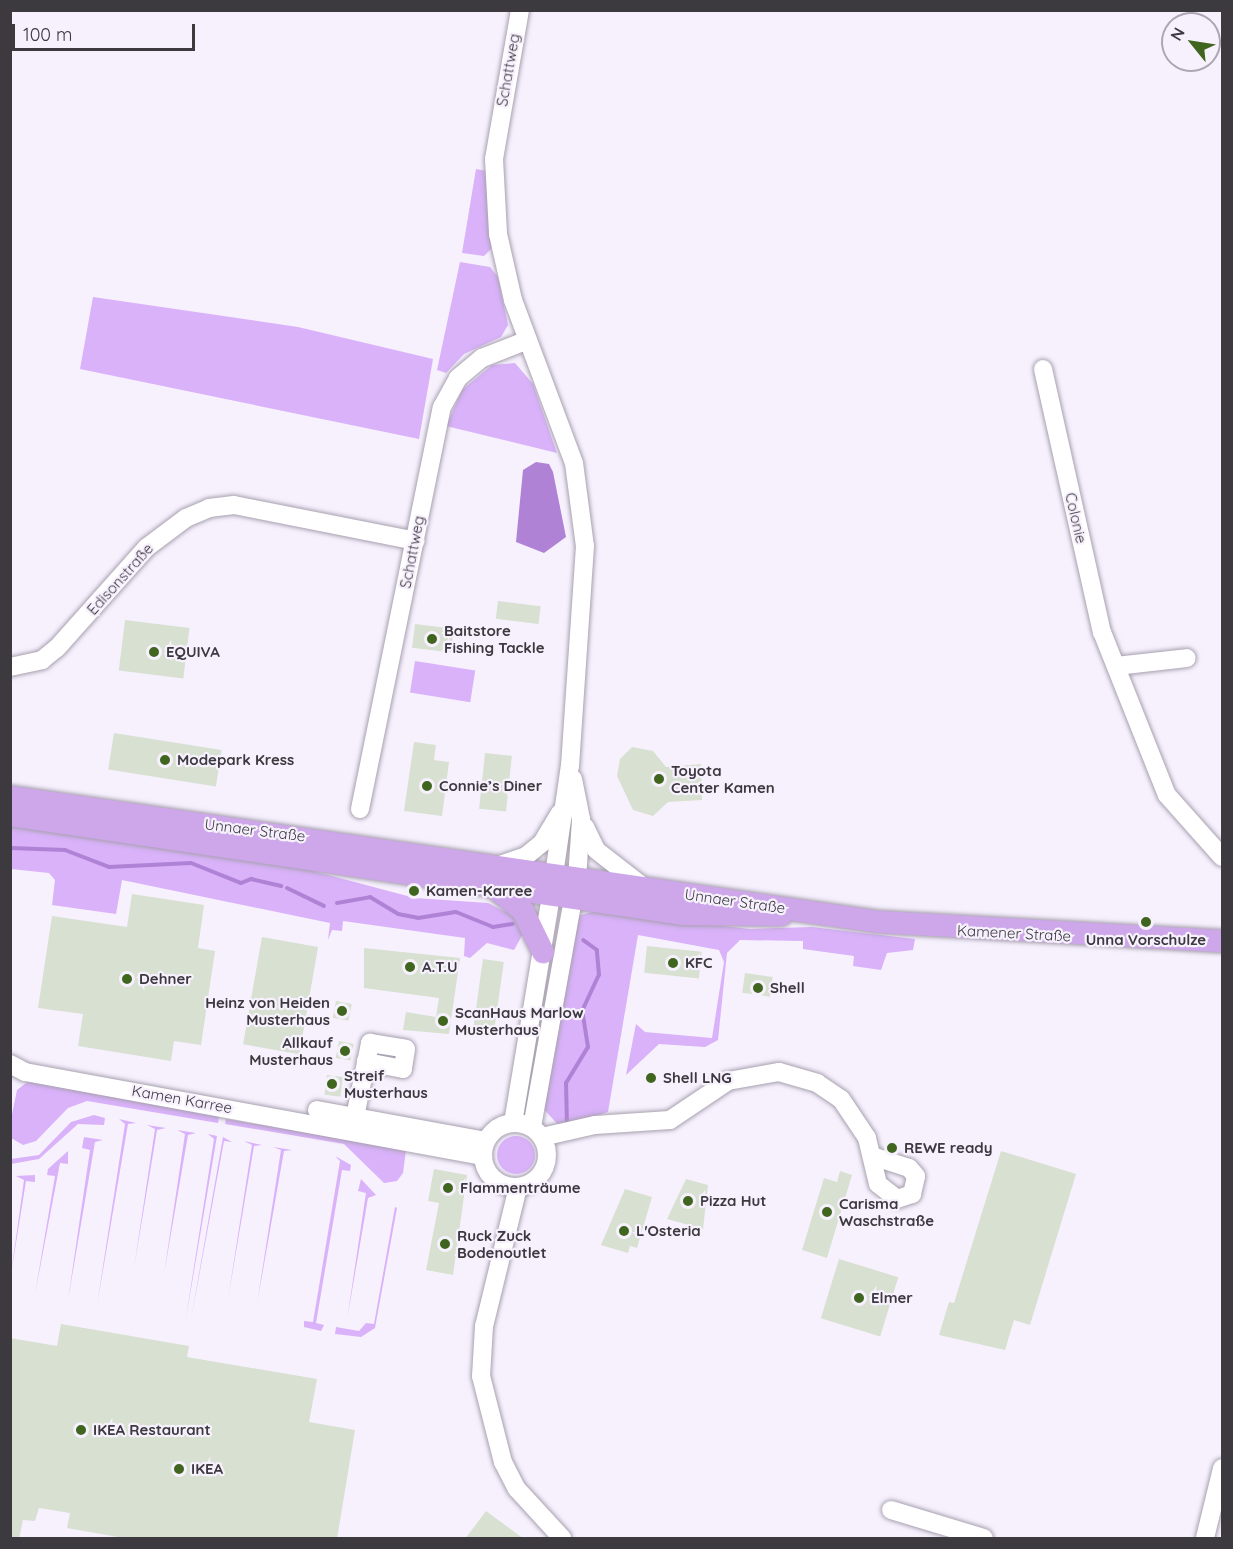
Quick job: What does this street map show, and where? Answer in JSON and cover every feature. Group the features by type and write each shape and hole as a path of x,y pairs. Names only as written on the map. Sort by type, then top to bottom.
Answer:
{"main road":[{"name":"Unnaer Straße","path":"10,797 741,918 807,913"},
{"name":"Unnaer Straße","path":"10,815 496,877"},
{"path":"496,877 532,924 543,952"},
{"name":"Unnaer Straße","path":"564,887 646,888 807,913"},
{"name":"Kamener Straße","path":"807,913 954,930 1222,941"}],"street":[{"name":"Schattweg","path":"520,10 500,117 495,198 503,263 528,340 562,423 583,513 584,582 570,765 564,803 564,887"},
{"name":"Schattweg","path":"360,809 415,541 449,391 482,358 528,340"},
{"name":"Colonie","path":"1043,369 1102,632 1167,795 1222,857"},
{"name":"Edisonstraße","path":"10,667 42,660 57,648 146,548 186,518 209,508 234,506 415,541"},
{"path":"1116,666 1187,658"},
{"name":"Schattweg","path":"570,765 581,819 596,850 646,888"},
{"name":"Schattweg","path":"496,877 542,843 564,803"},
{"name":"Schattweg","path":"564,887 581,819"},
{"path":"564,887 537,1178 511,1186 491,1176 484,1148 513,1123 543,952 564,887"},
{"path":"355,1123 366,1062"},
{"name":"Kamen Karree","path":"10,1063 25,1072 355,1123 484,1148"},
{"path":"513,1123 540,1139 574,1132 670,1120 728,1080 779,1072 817,1083 841,1100 857,1120 873,1156"},
{"path":"511,1186 481,1352 489,1423 518,1489 562,1539"},
{"path":"1205,1539 1222,1468"},
{"path":"891,1510 984,1539"}],"shaded area":[{"path":"476,169 487,171 492,248 484,256 462,253"},
{"path":"460,262 490,267 498,277 508,325 501,337 464,354 446,373 437,370"},
{"path":"93,297 298,327 433,359 419,439 80,369"},
{"path":"515,363 533,384 557,453 446,426 462,390 492,365"},
{"path":"536,462 549,464 553,472 566,537 544,553 516,542 523,470"},
{"path":"415,661 475,671 470,702 410,693"},
{"path":"11,823 287,864 415,898 488,903 514,916 524,932 514,950 487,943 470,958 464,956 465,938 343,921 342,931 332,930 328,940 330,923 122,880 116,914 52,905 55,880 49,873 11,869"},
{"path":"596,911 750,929 812,927 915,939 913,950 887,953 881,970 853,966 854,956 803,949 803,941 740,940 727,953 718,1040 705,1047 659,1044 626,1075 636,1024 645,1032 712,1038 724,962 719,950 638,935 608,1112 561,1128 540,1105 577,916"},
{"path":"30,1080 220,1110 218,1123 87,1101 68,1108 36,1141 23,1145 11,1138 11,1119 17,1090"},
{"path":"94,1115 105,1118 104,1125 78,1124 39,1159 11,1164 11,1159 39,1155 71,1122"},
{"path":"119,1119 136,1123 128,1124 97,1305 125,1124"},
{"path":"226,1119 406,1150 403,1173 397,1181 384,1183 344,1144 225,1124"},
{"path":"147,1125 166,1128 157,1130 134,1268 155,1129"},
{"path":"177,1130 196,1133 188,1135 164,1274 185,1134"},
{"path":"208,1134 217,1136 185,1324 214,1139"},
{"path":"516,1136 530,1141 535,1155 530,1169 516,1174 502,1169 497,1155 502,1141"},
{"path":"84,1137 103,1140 95,1142 68,1300 90,1150 82,1148"},
{"path":"223,1137 232,1142 224,1141 190,1325"},
{"path":"244,1141 262,1145 254,1146 228,1299 252,1145"},
{"path":"273,1147 292,1150 284,1151 257,1304 281,1150"},
{"path":"68,1151 68,1164 60,1163 35,1294 55,1176 47,1175 48,1169"},
{"path":"335,1156 351,1165 350,1171 342,1170 316,1323 324,1325 321,1331 304,1327 304,1321 313,1322 340,1161"},
{"path":"35,1175 35,1182 26,1181 11,1274 24,1180 16,1176"},
{"path":"361,1179 376,1195 368,1198 347,1320 366,1193 358,1191"},
{"path":"395,1207 397,1208 375,1328 361,1337 335,1334 336,1327 359,1331 366,1323 374,1324"}],"building":[{"path":"498,601 541,606 538,624 496,619"},
{"name":"EQUIVA","path":"125,620 190,628 183,679 119,671"},
{"name":"Baitstore Fishing Tackle","path":"415,624 454,629 451,653 412,648"},
{"name":"Modepark Kress","path":"114,733 222,750 216,787 108,770"},
{"name":"Connie’s Diner","path":"414,742 436,745 434,760 449,762 442,816 404,811"},
{"name":"Toyota Center Kamen","path":"632,747 653,751 666,767 701,764 702,800 668,802 653,816 633,810 617,776 620,759"},
{"path":"485,753 512,756 506,812 479,809"},
{"name":"Dehner","path":"132,894 204,905 198,948 215,951 201,1045 174,1041 171,1061 78,1046 83,1014 38,1008 52,916 127,927"},
{"path":"262,937 318,947 299,1054 243,1044"},
{"name":"KFC","path":"647,946 702,952 699,979 644,973"},
{"name":"A.T.U","path":"364,948 460,958 449,1034 403,1030 406,1012 436,1017 439,998 364,988"},
{"path":"483,959 504,962 494,1031 473,1028"},
{"name":"Shell","path":"745,973 773,977 770,997 742,993"},
{"name":"Heinz von Heiden Musterhaus","path":"336,1001 352,1004 348,1021 333,1018"},
{"name":"Allkauf Musterhaus","path":"339,1041 354,1044 350,1061 336,1058"},
{"name":"Streif Musterhaus","path":"327,1075 343,1077 340,1097 325,1095"},
{"path":"1001,1151 1076,1174 1030,1325 1014,1320 1005,1350 939,1335 949,1302 954,1303"},
{"path":"434,1169 467,1175 453,1275 426,1270 439,1203 428,1201"},
{"name":"Carisma Waschstraße","path":"840,1171 852,1175 827,1258 802,1250 824,1178 837,1182"},
{"name":"Pizza Hut","path":"686,1179 708,1185 703,1229 667,1219"},
{"name":"L'Osteria","path":"625,1189 652,1197 637,1248 630,1246 628,1253 601,1245"},
{"name":"Elmer","path":"839,1259 898,1277 880,1336 821,1318"},
{"name":"IKEA","path":"61,1324 189,1346 187,1357 317,1379 309,1422 355,1430 337,1539 129,1539 67,1528 70,1513 39,1508 35,1521 23,1520 19,1539 10,1539 10,1338 57,1346"},
{"path":"486,1511 524,1539 465,1539"}],"waterway":[{"path":"10,848 65,850 109,867 191,863 241,883 251,879 281,886"},
{"path":"287,888 324,906"},
{"path":"337,903 370,897 398,914 418,918 456,912 493,927 513,924"},
{"path":"567,1126 566,1083 588,1047 582,1011 599,975 597,950 583,940"}],"place":[{"name":"Baitstore Fishing Tackle","path":"432,639"},
{"name":"EQUIVA","path":"154,652"},
{"name":"Modepark Kress","path":"165,760"},
{"name":"Toyota Center Kamen","path":"659,779"},
{"name":"Connie’s Diner","path":"427,786"},
{"name":"Kamen-Karree","path":"414,891"},
{"name":"Unna Vorschulze","path":"1146,922"},
{"name":"KFC","path":"673,963"},
{"name":"A.T.U","path":"410,967"},
{"name":"Dehner","path":"127,979"},
{"name":"Shell","path":"758,988"},
{"name":"Heinz von Heiden Musterhaus","path":"342,1011"},
{"name":"ScanHaus Marlow Musterhaus","path":"443,1021"},
{"name":"Allkauf Musterhaus","path":"345,1051"},
{"name":"Shell LNG","path":"651,1078"},
{"name":"Streif Musterhaus","path":"332,1084"},
{"name":"REWE ready","path":"892,1148"},
{"name":"Flammenträume","path":"448,1188"},
{"name":"Pizza Hut","path":"688,1201"},
{"name":"Carisma Waschstraße","path":"827,1212"},
{"name":"L'Osteria","path":"624,1231"},
{"name":"Ruck Zuck Bodenoutlet","path":"445,1244"},
{"name":"Elmer","path":"859,1298"},
{"name":"IKEA Restaurant","path":"81,1430"},
{"name":"IKEA","path":"179,1469"}]}
